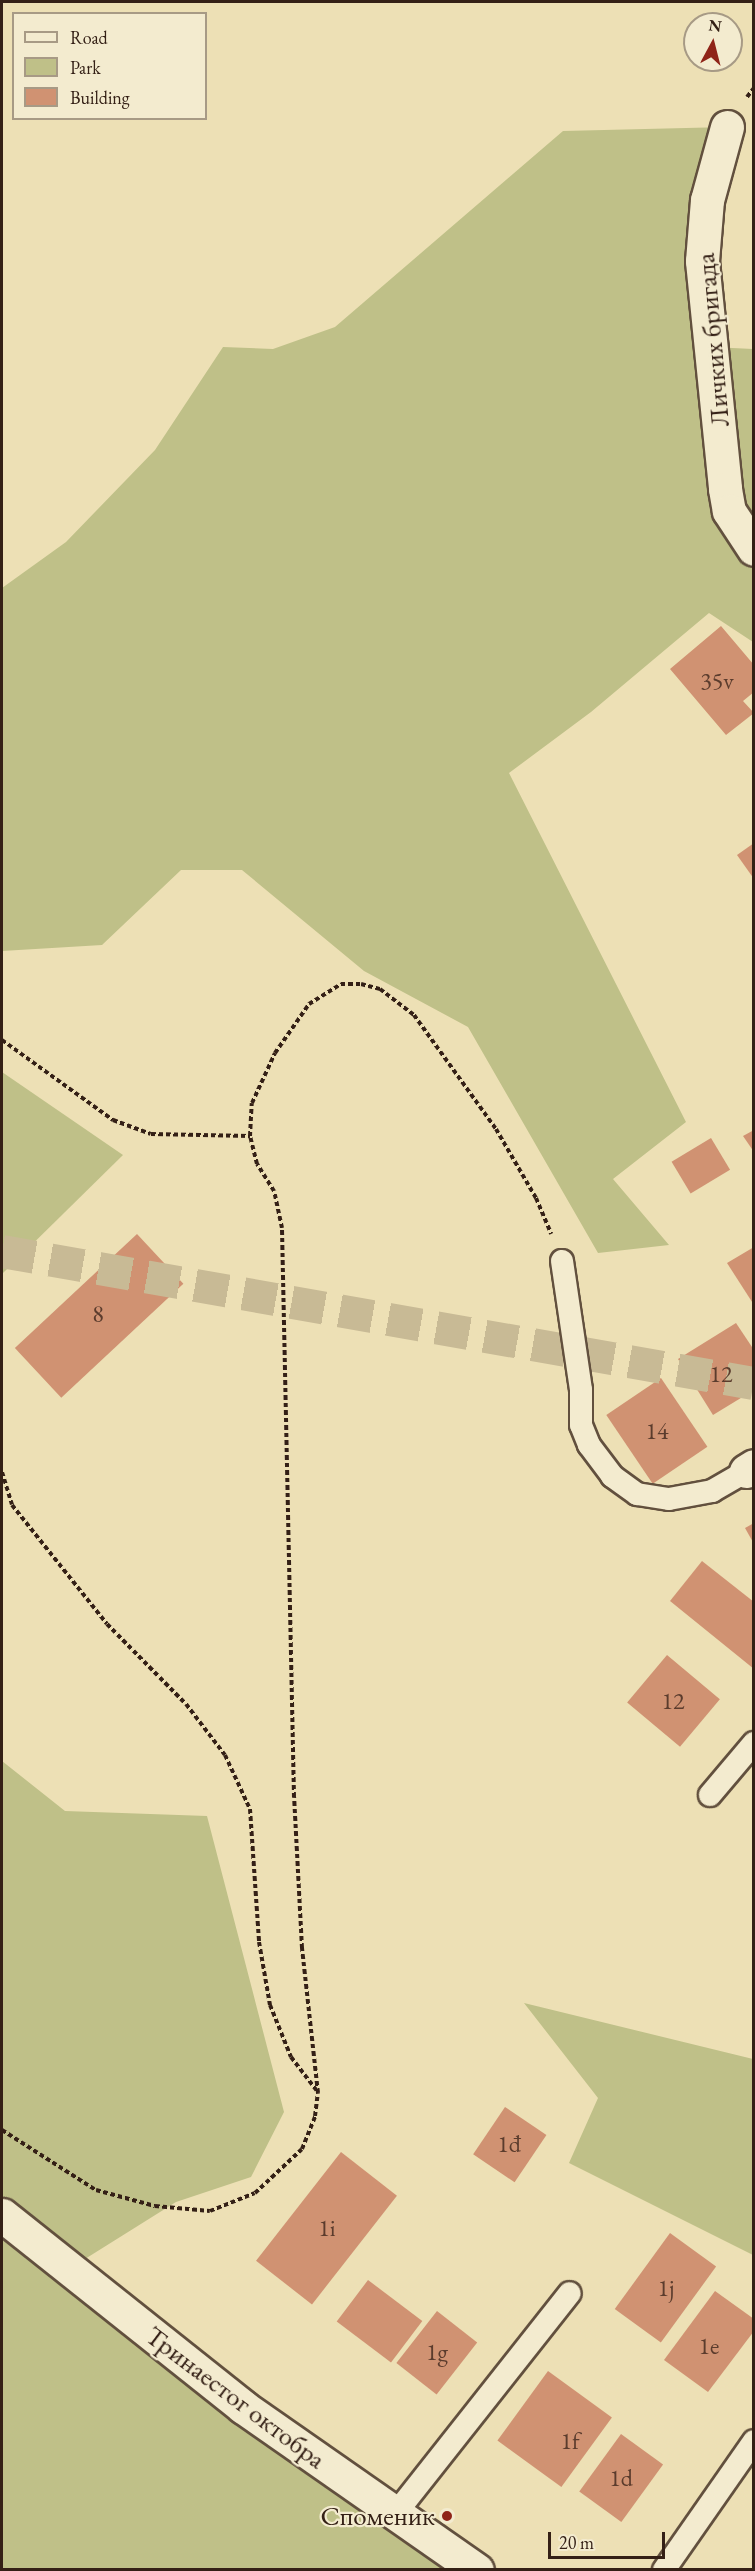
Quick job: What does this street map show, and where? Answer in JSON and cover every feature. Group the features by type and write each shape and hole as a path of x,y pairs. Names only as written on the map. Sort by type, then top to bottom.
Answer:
{"street":[{"name":"Личких бригада","path":"727,127 708,200 702,261 724,489 729,511 753,549"},
{"name":"Тринаестог октобра","path":"2,2215 243,2407 477,2570"}],"lane":[{"path":"562,1261 580,1390 580,1425 589,1445 612,1476 637,1494 669,1498 711,1491 750,1469"},
{"path":"710,1795 753,1743"},
{"path":"396,2513 570,2293"},
{"path":"664,2570 753,2441"}],"path":[{"path":"2,2130 96,2190 155,2206 210,2211 255,2193 302,2149 315,2116 318,2093 302,1948 294,1797 282,1228 274,1191 257,1164 250,1136 252,1103 275,1053 309,1004 341,984 380,989 414,1015 496,1129 536,1198 562,1261"},
{"path":"2,1040 123,1123 152,1134 250,1136"},
{"path":"2,1472 12,1505 107,1624 186,1704 225,1755 250,1809 259,1942 270,2005 291,2057 318,2093"}],"green space":[{"path":"727,127 712,347 753,349 753,642 709,613 591,712 509,773 686,1122 613,1179 669,1245 598,1253 468,1027 364,971 242,870 181,870 102,945 2,951 2,588 66,542 155,450 223,347 273,349 335,327 563,131"},
{"path":"2,1072 123,1155 2,1274"},
{"path":"2,1761 65,1811 207,1816 284,2112 251,2177 176,2202 69,2269 478,2569 2,2569"},
{"path":"524,2003 753,2059 753,2255 569,2163 598,2098"}],"building":[{"path":"721,626 754,665 754,692 743,701 754,713 726,735 670,669"},
{"path":"754,843 754,879 737,855"},
{"path":"754,1130 754,1152 743,1136"},
{"path":"711,1138 730,1170 691,1193 672,1162"},
{"path":"137,1234 183,1284 61,1398 15,1348"},
{"path":"754,1247 754,1305 727,1263"},
{"path":"736,1323 754,1350 754,1390 713,1415 678,1359"},
{"path":"661,1378 707,1447 653,1484 606,1415"},
{"path":"754,1523 754,1544 745,1528"},
{"path":"702,1561 754,1602 754,1669 670,1601"},
{"path":"667,1655 720,1699 680,1747 627,1702"},
{"path":"505,2107 546,2135 515,2182 473,2154"},
{"path":"341,2152 397,2196 312,2304 256,2261"},
{"path":"670,2233 716,2267 661,2343 615,2309"},
{"path":"368,2280 422,2321 391,2362 337,2322"},
{"path":"715,2291 754,2319 754,2331 708,2392 664,2360"},
{"path":"437,2311 477,2342 437,2394 396,2363"},
{"path":"548,2371 612,2417 561,2487 497,2441"},
{"path":"621,2434 663,2465 621,2522 579,2491"}],"tunnel":[{"path":"2,1251 754,1383"}],"place":[{"name":"Споменик","path":"447,2516"}]}
